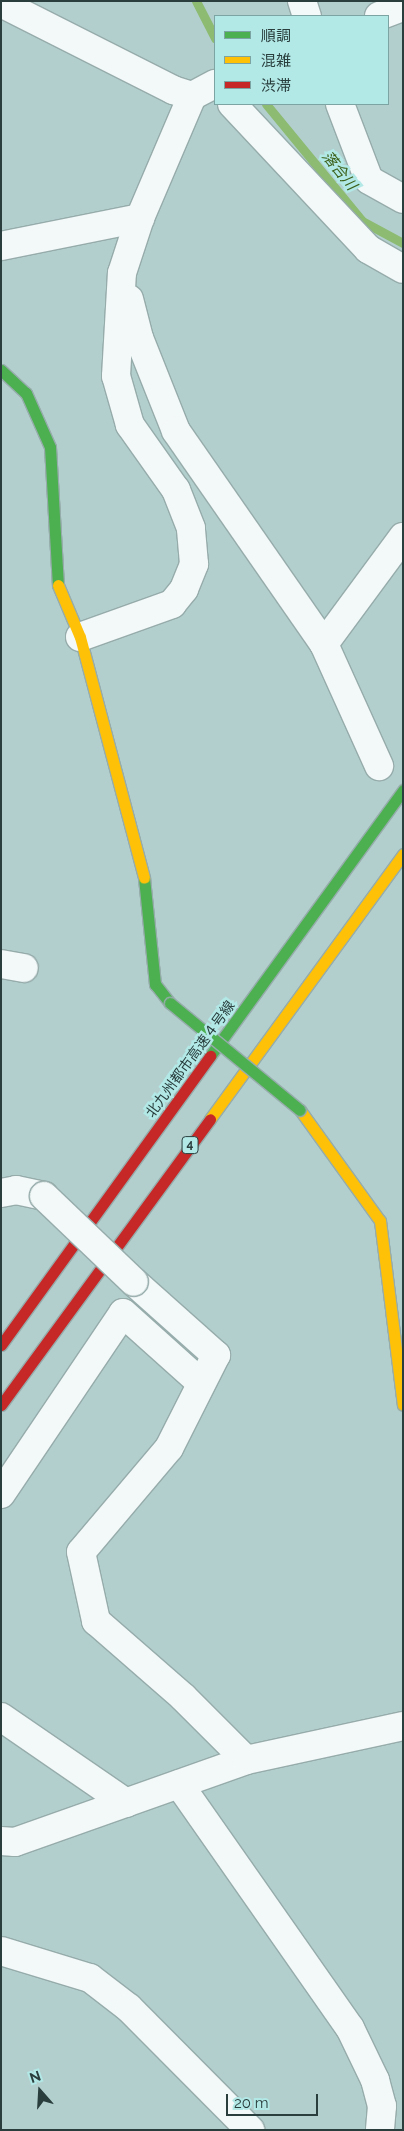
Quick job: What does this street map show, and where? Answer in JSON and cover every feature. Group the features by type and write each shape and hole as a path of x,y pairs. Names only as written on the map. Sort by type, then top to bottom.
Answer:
{"main road":[{"path":"1,370 26,392 50,447 58,582 80,637 144,875 155,984 170,1003 300,1110 380,1221 403,1404"},
{"name":"北九州都市高速４号線","path":"1,1345 403,790"},
{"name":"4","path":"1,1405 403,854"}],"street":[{"path":"302,1 307,15"},
{"path":"1,3 173,90 208,88"},
{"path":"383,15 403,8"},
{"path":"80,637 172,604 184,589 194,564 191,528 176,490 130,425 116,376 122,273 140,218 208,88"},
{"path":"233,105 368,249 403,269"},
{"path":"340,105 369,180 403,199"},
{"path":"1,246 140,218"},
{"path":"122,273 138,338 176,431 324,644 379,766"},
{"path":"324,644 403,537"},
{"path":"1,1193 16,1190 44,1196 134,1282 216,1355 169,1448 81,1552 96,1621 183,1697 246,1760"},
{"path":"1,1494 123,1313 201,1383"},
{"path":"1,1717 126,1803"},
{"path":"1,1841 15,1842 246,1760 403,1726"},
{"path":"179,1784 350,2028 375,2080 382,2106 380,2130"},
{"path":"1,1951 90,1978 129,2008 250,2130"}],"waterway":[{"name":"落合川","path":"196,1 214,36"},
{"name":"落合川","path":"267,105 362,221 403,243"}],"traffic: fast":[{"path":"1,370 26,393 50,447 58,585"},
{"path":"210,1056 403,790"},
{"path":"144,878 155,984 170,1003"},
{"path":"170,1003 300,1110"}],"traffic: slow":[{"path":"58,585 80,637 144,878"},
{"path":"210,1119 403,854"},
{"path":"300,1110 380,1221 403,1405"}],"traffic: jam":[{"path":"1,1345 210,1056"},
{"path":"1,1405 210,1119"}]}
